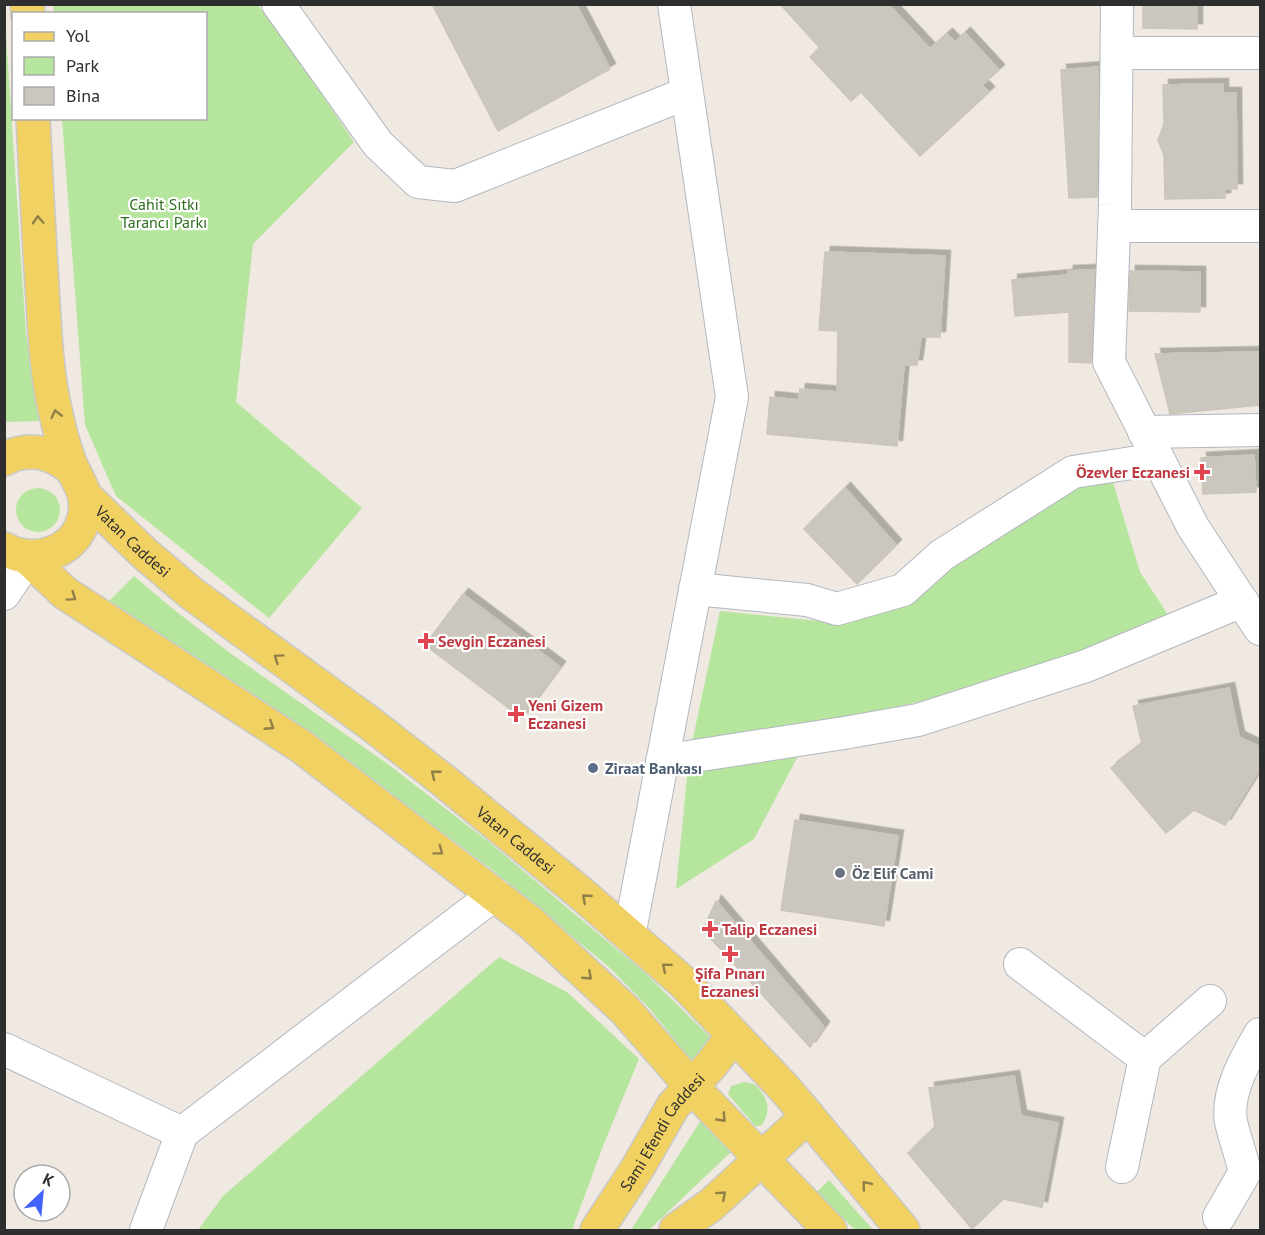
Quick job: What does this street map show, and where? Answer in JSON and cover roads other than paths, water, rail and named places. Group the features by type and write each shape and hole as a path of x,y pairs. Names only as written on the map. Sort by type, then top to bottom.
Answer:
{"main road":[{"name":"Vatan Caddesi","path":"16,554 43,556 58,552 81,528 85,512 80,483 55,412 46,355 33,120"},
{"name":"Vatan Caddesi","path":"4,459 28,451 55,456 144,553 191,593 435,774 583,895 684,983 808,1116 903,1230"},
{"path":"16,554 65,593 302,747 531,923 625,1010 691,1086 830,1230"},
{"name":"Sami Efendi Caddesi","path":"597,1230 637,1169 674,1106 734,1036"},
{"path":"676,1230 711,1205 808,1116"}],"street":[{"path":"278,4 378,144 418,182 455,186 687,93"},
{"path":"630,936 732,397 675,4"},
{"path":"662,761 918,720 1253,614 1193,528 1109,362 1114,226 1117,4"},
{"path":"1117,53 1260,52"},
{"path":"1114,226 1260,226"},
{"path":"1144,432 1260,430"},
{"path":"695,589 807,600 837,609 903,590 942,555 1073,472 1158,459"},
{"path":"4,594 16,554"},
{"path":"146,1230 182,1132 495,894"},
{"path":"1020,964 1145,1058"},
{"path":"1122,1167 1145,1058 1210,1001"},
{"path":"1219,1217 1245,1172 1231,1119 1232,1109 1234,1092 1244,1062 1260,1034"},
{"path":"4,1049 182,1132"}],"place":[{"name":"Özevler Eczanesi","path":"1202,472"},
{"name":"Sevgin Eczanesi","path":"426,641"},
{"name":"Yeni Gizem Eczanesi","path":"516,714"},
{"name":"Ziraat Bankası","path":"593,768"},
{"name":"Öz Elif Cami","path":"840,873"},
{"name":"Talip Eczanesi","path":"710,929"},
{"name":"Şifa Pınarı Eczanesi","path":"730,954"}],"park label":[{"name":"Cahit Sıtkı Tarancı Parkı","path":"164,213"}]}
